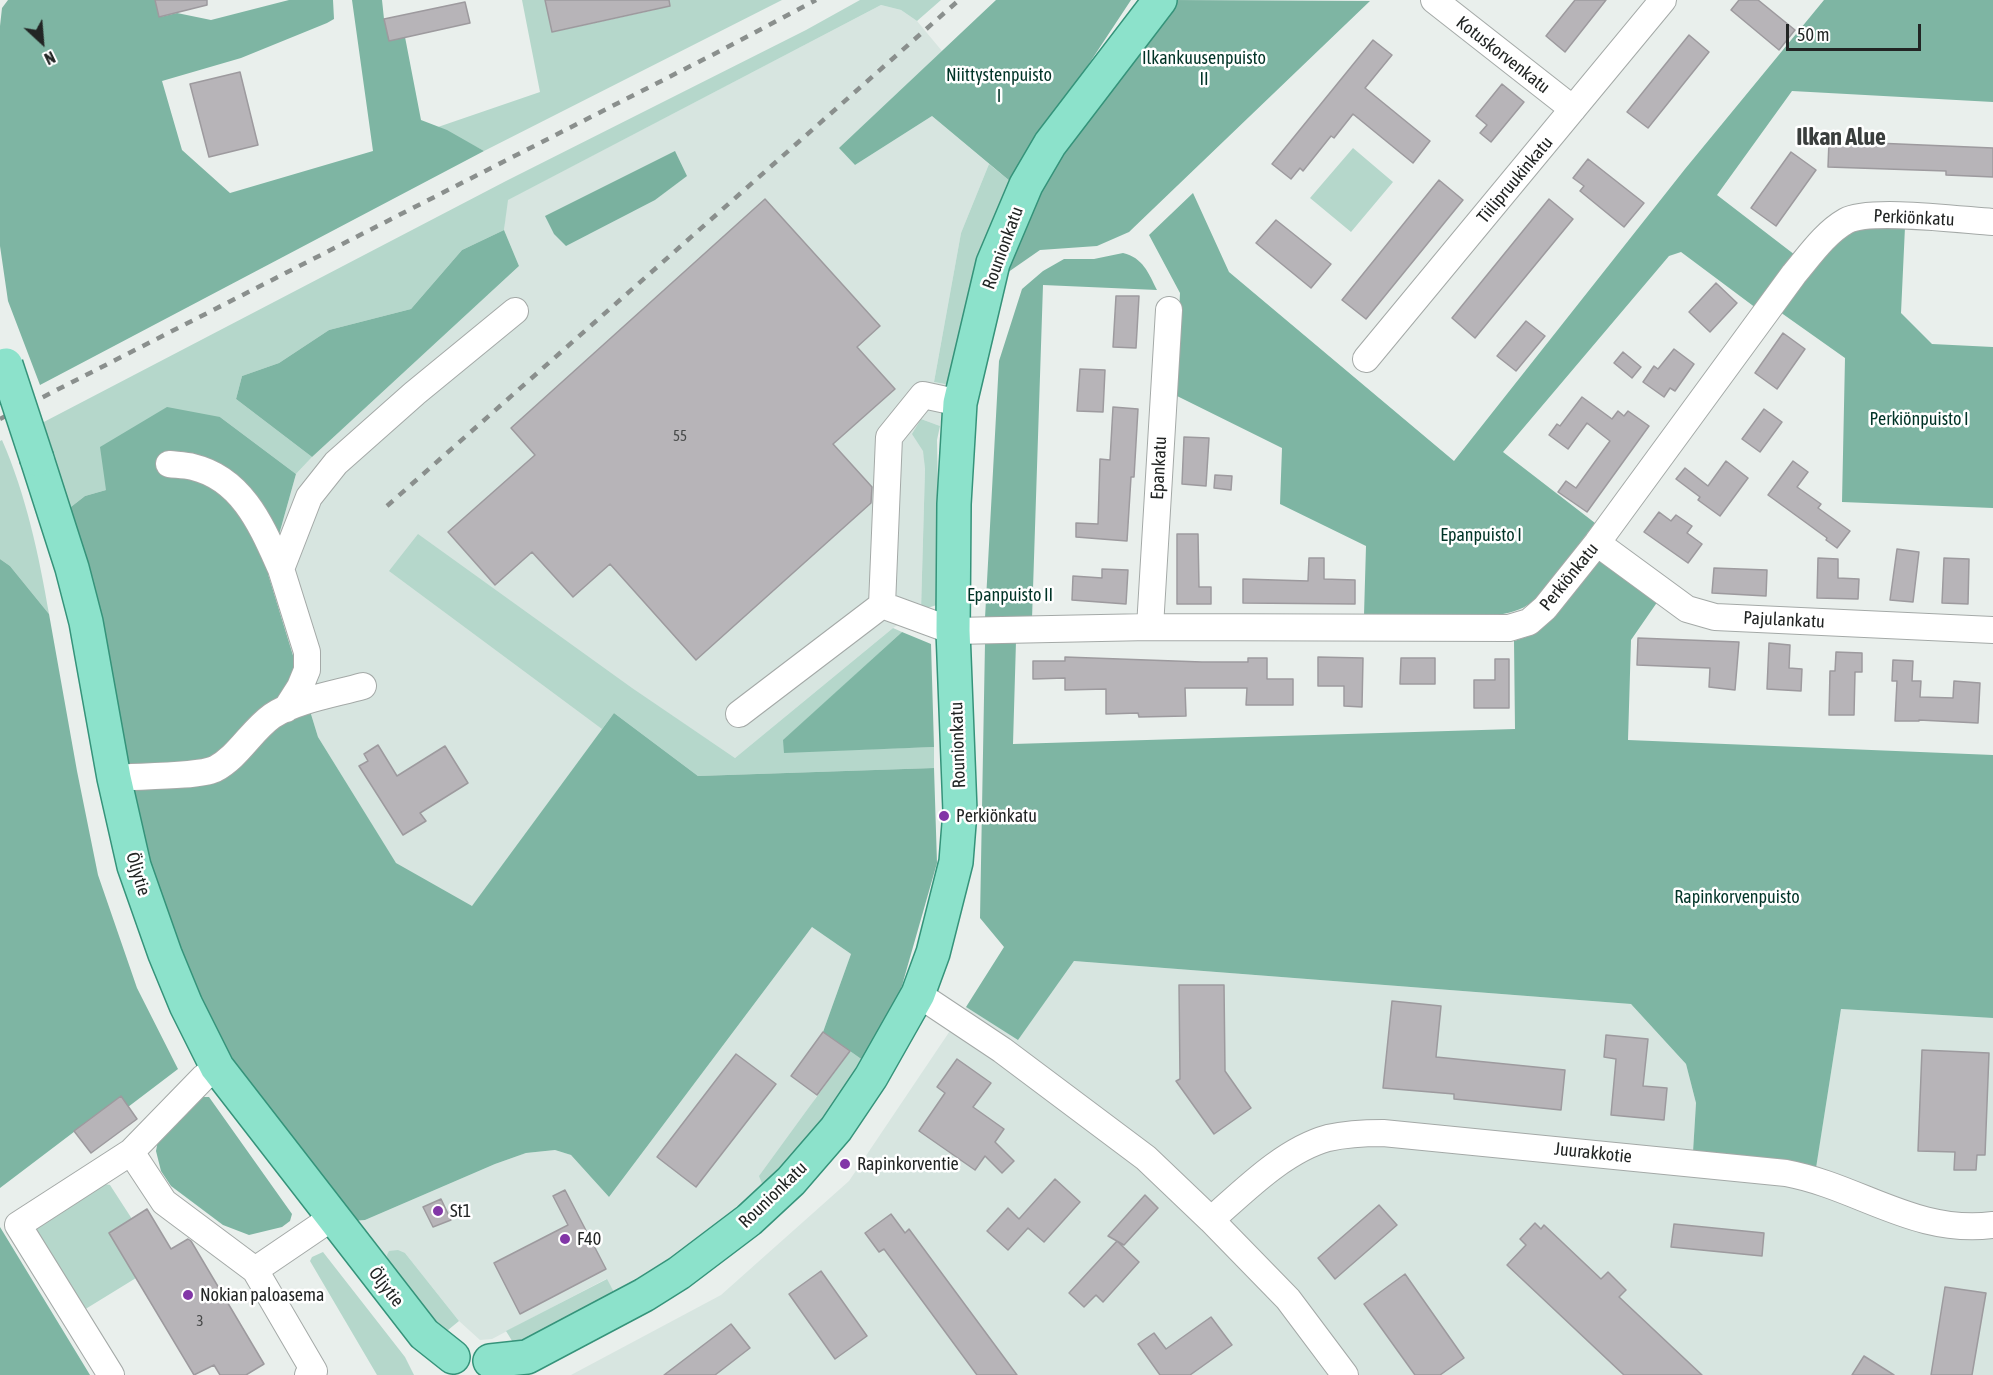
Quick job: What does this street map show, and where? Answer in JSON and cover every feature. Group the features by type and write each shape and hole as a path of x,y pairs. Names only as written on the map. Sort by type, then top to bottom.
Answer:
{"main road":[{"name":"Rounionkatu","path":"508,1367 644,1295 722,1242 758,1212 790,1181 836,1129 871,1077 918,994 936,944 956,862 960,811 953,631 954,504 960,403 993,263 1026,185 1056,135 1160,0"},
{"name":"Öljytie","path":"3,356 72,568 86,622 114,778 134,866 186,1005 217,1067 424,1334 442,1367"},
{"path":"442,1367 472,1353 508,1367"}],"street":[{"name":"Kotuskorvenkatu","path":"1434,0 1573,109"},
{"name":"Tiilipruukinkatu","path":"1366,359 1663,0"},
{"name":"Perkiönkatu","path":"953,631 1150,627 1509,628 1529,622 1545,608 1597,543 1794,274 1829,233 1847,220 1869,214 1993,222"},
{"name":"Epankatu","path":"1150,627 1169,310"},
{"path":"281,569 309,497 336,463 415,393 515,311"},
{"path":"882,605 888,437 923,395 960,403"},
{"path":"169,464 193,467 213,475 232,487 250,508 261,527 281,569 307,652 307,670 300,687 286,709"},
{"name":"Pajulankatu","path":"1597,543 1687,609 1715,617 1993,630"},
{"path":"882,605 953,631"},
{"path":"740,714 882,605"},
{"path":"114,778 200,773 214,769 271,717 286,709 363,686"},
{"path":"918,994 1002,1050 1146,1158 1211,1220 1288,1299 1345,1375"},
{"path":"111,1375 18,1225 131,1152 203,1078 217,1067"},
{"name":"Juurakkotie","path":"1211,1220 1262,1177 1306,1146 1328,1138 1360,1133 1383,1133 1786,1173 1822,1182 1917,1220 1959,1227 1993,1225"},
{"path":"131,1152 164,1202 255,1270 314,1371 308,1375"},
{"path":"255,1270 333,1217"}],"shaded area":[{"path":"522,0 545,0 553,32 654,10 653,0 782,0 484,151 438,127 540,92"},
{"path":"860,0 941,0 917,21 901,10 881,5 508,200 504,230 462,250 411,309 329,330 279,363 242,376 236,399 312,457 296,474 220,417 106,490 85,496 67,510 40,424 506,181 806,30"},
{"path":"881,5 901,10 917,21 942,51 840,148 855,165 932,116 989,164 961,233 934,382 950,385 940,426 921,419 925,469 921,610 893,628 735,758 632,689 472,907 396,864 318,737 268,574 296,474 519,266 504,230 507,200"},
{"path":"1353,148 1393,182 1351,232 1310,198"},
{"path":"675,151 687,176 655,200 566,246 554,234 545,216"},
{"path":"989,164 1011,182 950,385 934,382 961,233"},
{"path":"921,419 940,426 937,440 940,604 921,610 925,469 923,451 912,434"},
{"path":"2,440 31,526 49,614 10,566 0,559 0,441"},
{"path":"418,534 632,688 735,758 893,628 902,632 784,740 784,752 934,747 934,768 698,776 614,713 602,729 389,571"},
{"path":"812,927 851,954 823,1032 850,1051 817,1095 765,1191 716,1234 615,1294 606,1279 492,1339 480,1340 459,1321 405,1253 388,1265 353,1221 365,1220 526,1153 555,1150 571,1155 609,1197"},
{"path":"1074,961 1631,1004 1686,1064 1696,1103 1693,1152 1816,1167 1841,1009 1993,1018 1993,1375 571,1375 721,1295 849,1181 966,1007 1018,1039"},
{"path":"850,1051 864,1061 810,1136 765,1191 759,1176"},
{"path":"105,1184 110,1185 132,1219 109,1233 136,1278 79,1313 33,1229"},
{"path":"398,1250 405,1253 459,1321 442,1335 388,1265 389,1251"},
{"path":"323,1252 405,1357 414,1375 377,1375 310,1261 312,1257"},
{"path":"607,1279 615,1294 517,1349 506,1331"}],"green space":[{"path":"8,0 155,0 160,17 177,13 211,20 289,0 333,0 334,19 327,23 241,58 162,81 182,150 230,193 373,151 352,0 382,0 384,19 405,37 421,120 447,130 484,151 40,385 8,301 0,246 0,26 2,8"},
{"name":"Niittystenpuisto I","path":"996,0 1131,0 1011,182 932,116 855,165 839,148"},
{"name":"Ilkankuusenpuisto II","path":"1174,0 1370,1 1129,232 1097,246 1040,250 1004,275 1029,207 1089,101"},
{"name":"Epanpuisto I","path":"1824,0 1993,0 1993,102 1792,91 1717,195 1795,255 1756,308 1681,252 1669,256 1503,452 1595,523 1541,594 1524,607 1503,614 1364,615 1366,546 1280,504 1282,448 1175,395 1180,293 1149,235 1193,193 1229,272 1454,461 1685,169"},
{"name":"Perkiönpuisto I","path":"1863,226 1905,227 1901,313 1932,344 1993,347 1993,508 1842,502 1845,358 1780,312 1831,248 1845,234"},
{"path":"504,230 519,266 312,457 236,399 242,376 279,363 329,330 411,309 462,250"},
{"name":"Epanpuisto II","path":"1123,253 1140,262 1157,290 1043,285 1032,619 985,618 999,361 1022,289 1043,271 1064,259 1094,259"},
{"path":"167,407 220,417 296,474 268,574 318,737 396,863 472,906 614,713 698,776 934,768 937,863 901,989 864,1061 823,1032 851,954 812,927 609,1197 571,1155 555,1150 526,1153 495,1164 365,1220 353,1221 342,1214 229,1054 194,988 132,814 67,510 85,496 106,490 100,447"},
{"path":"0,559 10,566 49,614 98,875 137,988 178,1069 128,1107 120,1097 0,1188"},
{"name":"Rapinkorvenpuisto","path":"1601,559 1658,601 1631,640 1628,740 1993,755 1993,1018 1841,1009 1816,1168 1693,1152 1696,1103 1686,1064 1631,1004 1074,961 1018,1040 966,1007 1004,947 980,918 985,643 1016,641 1013,744 1515,729 1514,641 1532,635 1544,626"},
{"path":"902,632 931,644 934,747 784,753 783,740"},
{"path":"202,1097 209,1097 292,1214 290,1221 282,1227 249,1235 223,1225 171,1186 161,1171 156,1151 159,1135"},
{"path":"0,1227 90,1375 0,1375"}],"building":[{"path":"155,0 207,0 207,5 159,17"},
{"path":"545,0 669,0 670,6 552,32"},
{"path":"1575,0 1606,0 1565,52 1546,36"},
{"path":"1739,0 1758,0 1795,30 1779,50 1731,10"},
{"path":"465,2 470,23 389,41 384,19"},
{"path":"1689,35 1709,52 1648,128 1627,112"},
{"path":"1373,40 1392,55 1365,88 1430,141 1413,163 1353,114 1334,138 1331,136 1303,171 1300,168 1291,179 1272,164"},
{"path":"240,72 258,145 209,157 190,84"},
{"path":"1502,84 1524,102 1491,142 1480,133 1487,125 1476,116"},
{"path":"1829,141 1993,148 1993,177 1946,175 1946,171 1828,167"},
{"path":"1791,152 1816,170 1776,226 1751,208"},
{"path":"1588,159 1644,203 1624,227 1580,191 1584,186 1573,178"},
{"path":"1439,180 1463,200 1366,319 1342,300"},
{"path":"765,199 880,326 857,347 895,389 833,444 872,487 871,503 696,660 610,564 573,597 532,552 495,585 448,532 535,455 511,428"},
{"path":"1549,199 1573,219 1475,338 1452,318"},
{"path":"1276,220 1331,264 1311,288 1256,243"},
{"path":"1716,283 1737,303 1710,332 1689,312"},
{"path":"1116,296 1139,296 1136,348 1113,347"},
{"path":"1526,321 1545,336 1516,371 1497,356"},
{"path":"1783,333 1805,349 1777,389 1755,373"},
{"path":"1674,349 1694,364 1675,391 1670,388 1664,397 1643,382 1654,366 1658,369"},
{"path":"1623,352 1641,367 1632,378 1614,363"},
{"path":"1080,369 1105,370 1103,412 1077,411"},
{"path":"1582,397 1612,419 1618,411 1624,416 1628,411 1649,426 1587,512 1558,492 1566,481 1576,488 1610,441 1587,423 1568,449 1549,435 1557,424 1560,426"},
{"path":"1113,407 1138,409 1127,541 1076,537 1076,523 1098,524 1100,459 1110,460"},
{"path":"1764,409 1782,422 1760,452 1742,439"},
{"path":"1184,437 1209,438 1206,486 1182,484"},
{"path":"1726,461 1748,478 1720,516 1698,500 1700,497 1676,479 1685,468 1708,486"},
{"path":"1793,461 1808,472 1797,487 1821,504 1818,508 1850,531 1837,548 1826,540 1827,538 1768,495"},
{"path":"1215,475 1232,476 1231,490 1214,488"},
{"path":"1659,512 1671,521 1676,515 1692,526 1687,533 1702,544 1688,563 1644,532"},
{"path":"1177,534 1198,534 1199,587 1211,587 1211,604 1177,604"},
{"path":"1897,549 1919,552 1913,602 1890,600"},
{"path":"1309,558 1324,558 1324,579 1355,580 1355,604 1243,603 1243,579 1308,581"},
{"path":"1818,558 1838,559 1838,578 1859,579 1858,599 1817,598"},
{"path":"1944,558 1969,559 1968,604 1942,603"},
{"path":"1714,568 1767,570 1766,596 1712,593"},
{"path":"1102,569 1128,570 1126,604 1072,600 1073,576 1102,578"},
{"path":"1638,638 1739,642 1735,690 1709,687 1710,668 1637,665"},
{"path":"1769,643 1790,645 1789,668 1802,669 1801,691 1767,689"},
{"path":"1836,652 1862,653 1862,672 1855,672 1854,715 1829,715 1830,671 1835,671"},
{"path":"1065,657 1202,662 1248,662 1248,658 1267,658 1267,679 1293,679 1293,705 1246,705 1247,688 1185,688 1186,716 1139,717 1138,713 1106,714 1106,689 1065,690 1065,678 1033,679 1033,661 1065,661"},
{"path":"1318,657 1363,658 1362,707 1344,706 1344,686 1318,686"},
{"path":"1401,658 1435,658 1435,684 1400,684"},
{"path":"1495,659 1509,659 1509,708 1474,708 1474,680 1495,680"},
{"path":"1893,660 1913,661 1912,681 1921,681 1920,697 1953,698 1954,681 1980,683 1978,723 1895,721 1897,681 1892,681"},
{"path":"378,745 397,776 445,746 468,783 420,813 426,821 403,835 359,766 368,761 364,754"},
{"path":"1179,985 1224,985 1225,1071 1251,1108 1214,1134 1176,1081 1180,1079"},
{"path":"1392,1001 1441,1006 1436,1057 1565,1070 1561,1110 1454,1099 1454,1094 1383,1088"},
{"path":"823,1032 850,1051 817,1095 791,1076"},
{"path":"1606,1035 1648,1039 1643,1086 1667,1088 1664,1120 1611,1115 1616,1059 1604,1057"},
{"path":"1922,1050 1989,1053 1985,1155 1977,1155 1976,1170 1954,1170 1955,1152 1918,1151"},
{"path":"736,1054 776,1084 696,1187 657,1157"},
{"path":"957,1059 991,1083 973,1107 1004,1129 995,1142 1014,1161 1002,1173 985,1156 975,1170 919,1131 945,1093 937,1087"},
{"path":"121,1096 137,1119 91,1153 74,1131"},
{"path":"1055,1179 1080,1202 1044,1242 1028,1228 1008,1250 987,1231 1008,1208 1019,1219"},
{"name":"F40","path":"565,1190 606,1269 520,1314 494,1263 568,1225 553,1196"},
{"path":"1145,1195 1158,1208 1124,1245 1108,1236"},
{"path":"441,1199 451,1220 433,1227 423,1207"},
{"path":"1379,1205 1397,1225 1335,1279 1318,1258"},
{"path":"147,1209 171,1249 188,1239 191,1241 264,1364 246,1375 220,1375 214,1365 194,1375 109,1233"},
{"path":"891,1214 905,1233 909,1229 1017,1375 977,1375 884,1249 879,1252 865,1233"},
{"path":"1535,1223 1541,1229 1544,1225 1601,1279 1608,1272 1626,1290 1619,1297 1702,1375 1624,1375 1507,1265 1526,1245 1520,1239"},
{"path":"1674,1224 1764,1233 1762,1256 1671,1247"},
{"path":"1117,1241 1139,1262 1103,1302 1096,1295 1084,1307 1069,1293"},
{"path":"821,1271 867,1336 835,1359 789,1294"},
{"path":"1405,1274 1464,1358 1440,1375 1415,1375 1364,1304"},
{"path":"1945,1287 1986,1293 1972,1375 1931,1375"},
{"path":"1211,1317 1232,1345 1190,1375 1160,1375 1138,1344 1154,1333 1166,1349"},
{"path":"731,1324 750,1348 715,1375 664,1375"},
{"path":"1864,1356 1894,1375 1852,1375"}],"railway":[{"path":"0,419 816,0"},
{"path":"387,506 959,0"}],"place":[{"name":"Perkiönkatu","path":"944,816"},
{"name":"Rapinkorventie","path":"845,1164"},
{"name":"St1","path":"438,1211"},
{"name":"F40","path":"565,1239"},
{"name":"Nokian paloasema","path":"188,1295"}],"district":[{"name":"Ilkan Alue","path":"1841,137"}]}
